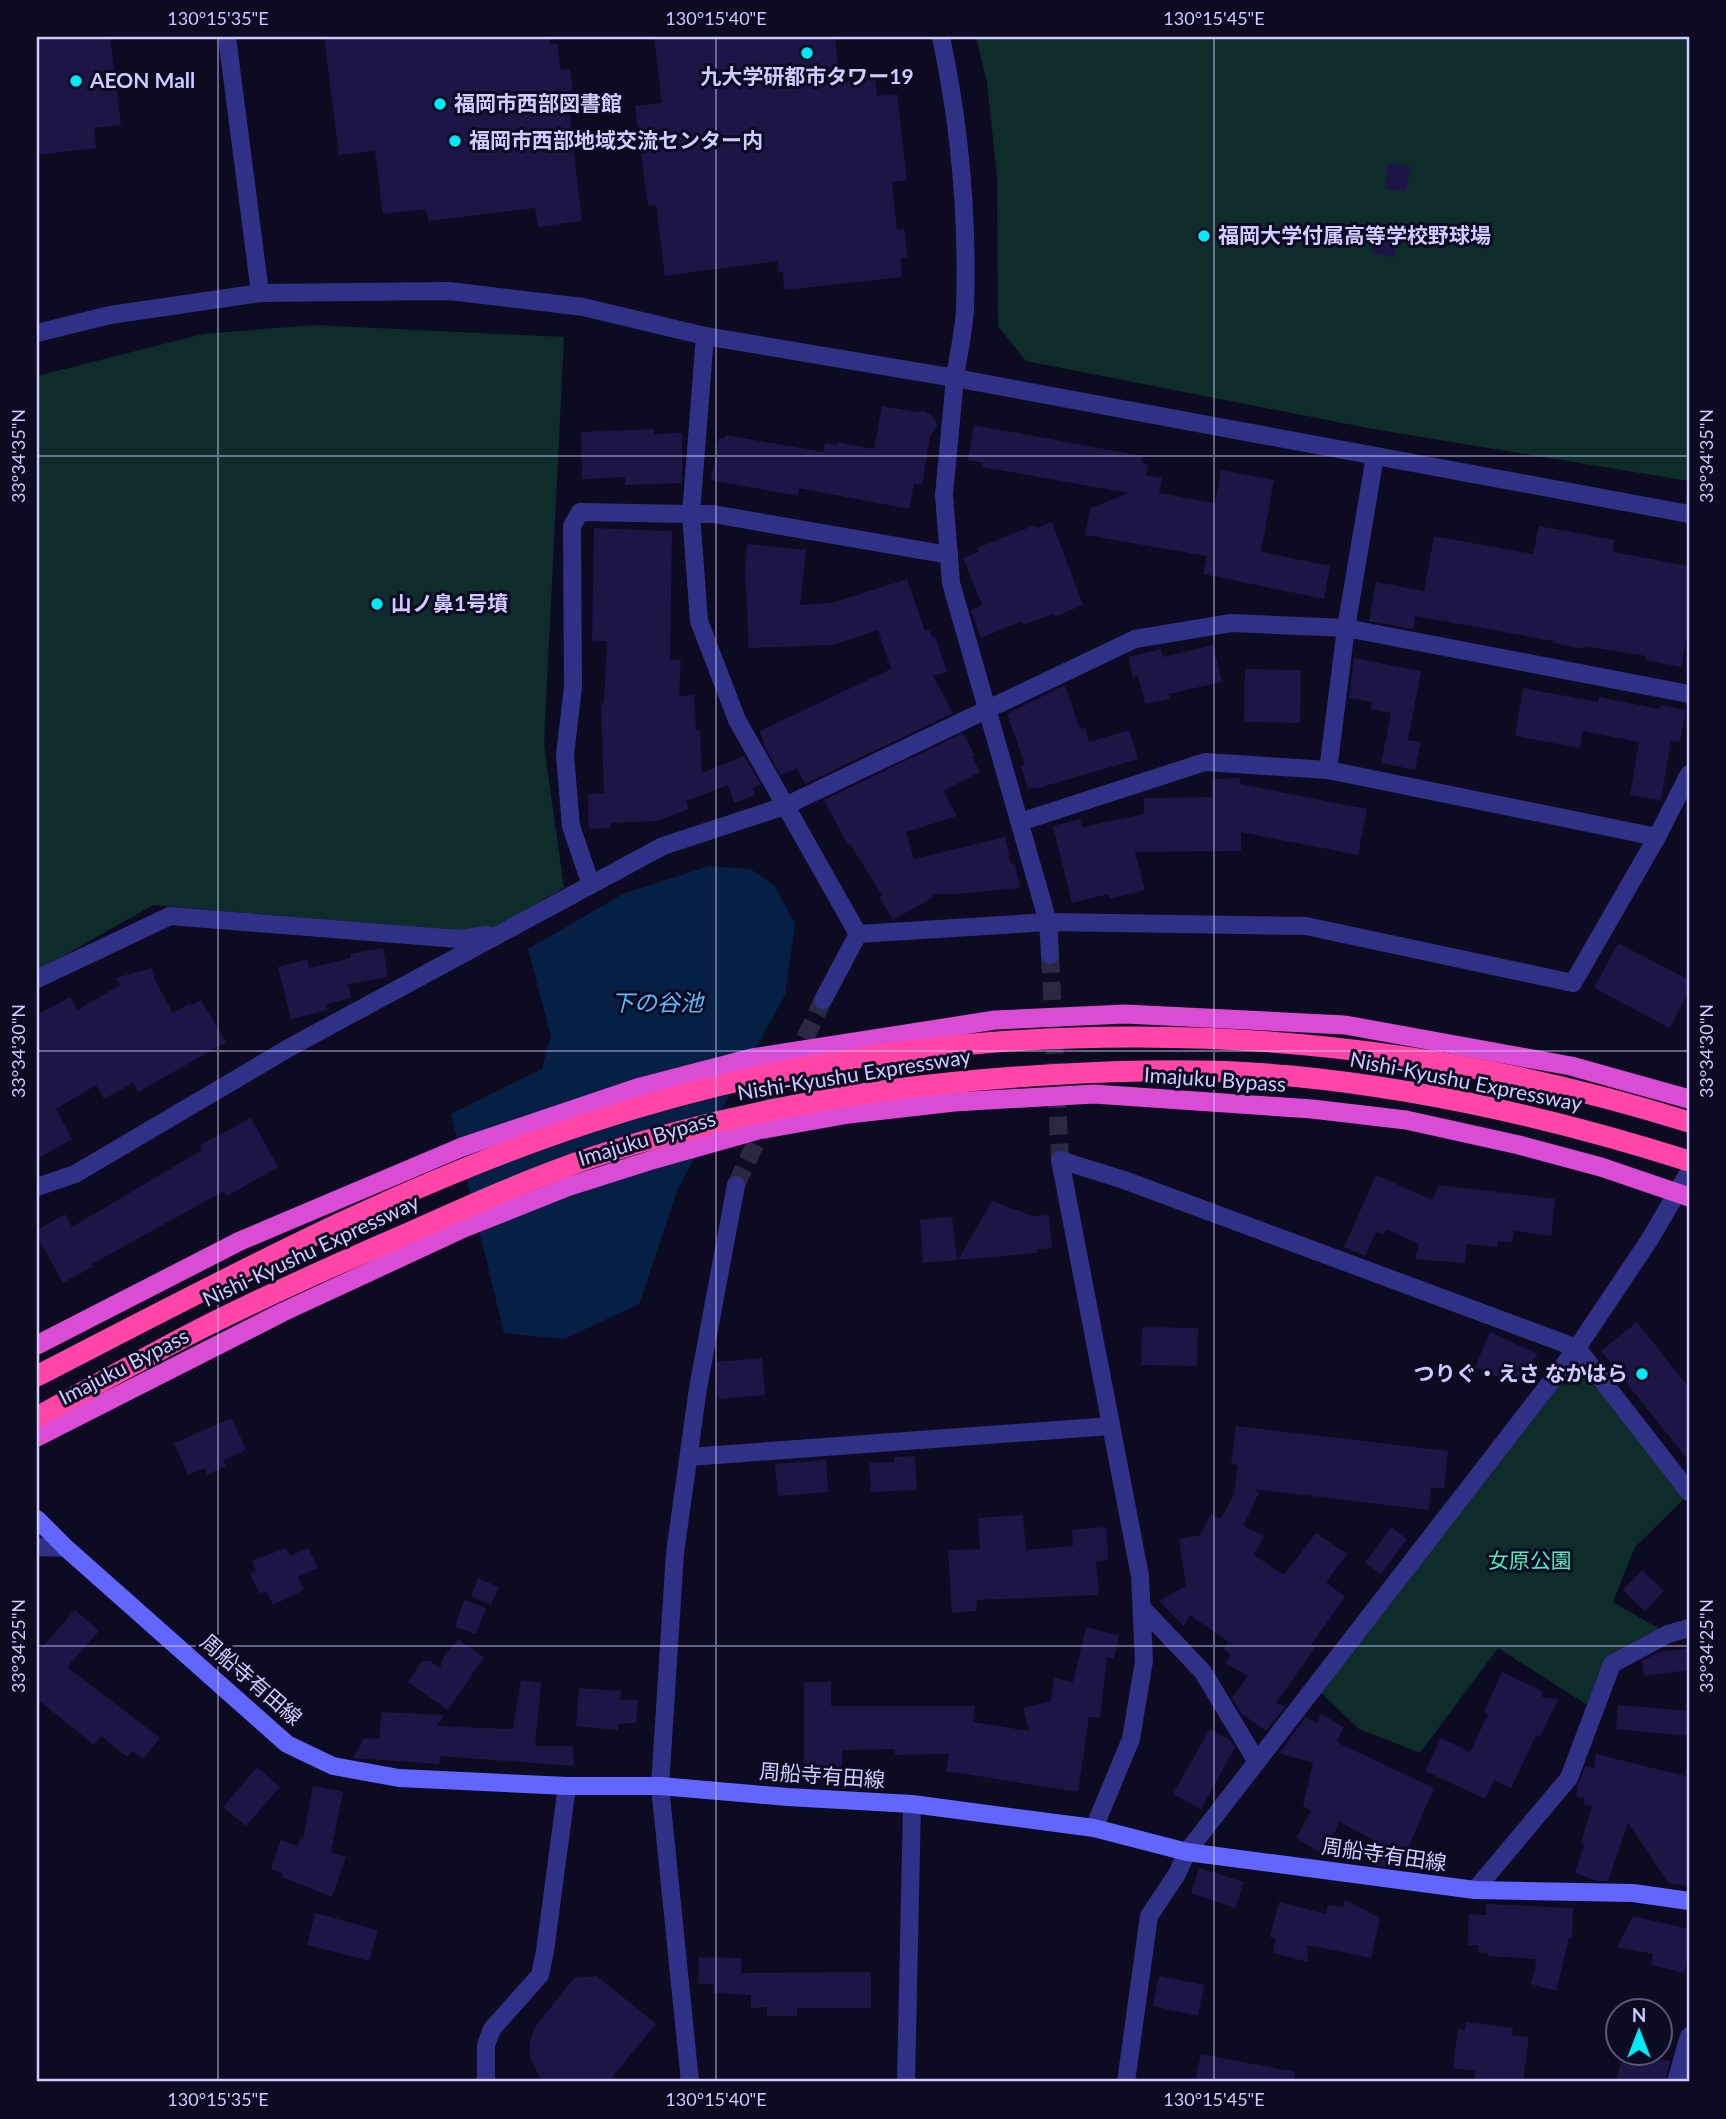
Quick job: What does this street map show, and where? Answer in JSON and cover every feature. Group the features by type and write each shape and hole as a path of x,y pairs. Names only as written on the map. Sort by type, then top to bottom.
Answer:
{"highway":[{"path":"37,1345 240,1241 462,1147 637,1088 752,1058 982,1022 1125,1014 1345,1025 1571,1066 1689,1099"},
{"name":"Nishi-Kyushu Expressway","path":"37,1376 346,1221 487,1160 588,1123 698,1091 805,1068 903,1052 993,1042 1086,1038 1186,1037 1289,1042 1407,1057 1523,1077 1625,1102 1689,1122"},
{"name":"Nishi-Kyushu Expressway","path":"37,1417 201,1328 485,1199 606,1153 699,1125 804,1102 972,1081 1077,1073 1186,1071 1289,1076 1398,1090 1514,1112 1615,1138 1689,1161"},
{"name":"Imajuku Bypass","path":"37,1437 283,1312 502,1212 567,1187 655,1159 758,1130 849,1114 954,1102 1094,1094 1312,1109 1406,1120 1519,1145 1601,1167 1683,1195"}],"main road":[{"name":"周船寺有田線","path":"37,1519 66,1548 287,1744 333,1766 400,1778 567,1786 660,1786 912,1804 1094,1828 1188,1852 1475,1890 1633,1893 1689,1901"}],"street":[{"path":"227,37 260,293"},
{"path":"941,37 956,119 964,215 965,311 955,378 944,495 951,583 1048,922 1051,955"},
{"path":"37,333 110,315 260,293 449,292 583,307 705,336 955,378 1689,514"},
{"path":"705,336 691,514 699,621 737,720 858,934"},
{"path":"1328,770 1346,628 1375,456"},
{"path":"591,885 570,826 565,755 573,687 572,526 580,512 713,514 949,555"},
{"path":"37,1188 75,1174 294,1045 663,846 785,806 1135,639 1231,623 1346,628 1689,694"},
{"path":"1020,822 1205,762 1328,770 1657,836"},
{"path":"858,934 1048,922 1306,926 1573,983 1657,836 1689,774"},
{"path":"37,979 170,916 458,939 497,934"},
{"path":"823,1000 858,934"},
{"path":"1094,1828 1131,1739 1144,1661 1142,1608 1140,1576 1060,1160 1124,1180 1577,1348 1689,1492"},
{"path":"1126,2082 1149,1916 1188,1852 1577,1348 1683,1195 1689,1172"},
{"path":"690,2082 660,1786 675,1553 698,1388 736,1185"},
{"path":"689,1457 1111,1426"},
{"path":"37,1546 66,1548"},
{"path":"1142,1608 1203,1672 1257,1762"},
{"path":"1475,1890 1569,1778 1612,1664 1668,1634 1689,1628"},
{"path":"486,2082 486,2045 492,2029 540,1975 567,1786"},
{"path":"906,2082 912,1804"},
{"path":"1676,2082 1689,2036"}],"green space":[{"path":"976,37 1689,37 1689,481 1373,429 1026,361 998,326 997,177 987,83"},
{"path":"314,325 564,337 544,745 564,888 485,933 153,905 37,971 37,376 203,334"},
{"name":"女原公園","path":"1577,1348 1689,1494 1635,1547 1613,1602 1668,1634 1612,1664 1595,1710 1498,1648 1420,1753 1359,1729 1315,1687"}],"water":[{"name":"下の谷池","path":"709,866 750,869 774,885 795,924 785,995 678,1188 639,1304 564,1339 504,1333 451,1114 542,1069 551,1036 528,949 623,894"}],"building":[{"name":"AEON Mall","path":"37,37 110,37 121,125 94,128 96,148 37,155"},
{"name":"福岡市西部地域交流センター内","path":"324,37 549,37 550,44 557,43 561,70 570,69 573,91 567,92 582,221 538,227 535,208 428,221 426,209 383,214 375,151 339,155"},
{"path":"654,37 835,37 840,82 875,78 877,96 897,94 907,180 892,182 897,230 904,229 908,258 901,258 902,277 784,290 783,272 779,272 777,261 665,276 656,205 648,206 635,106 662,103"},
{"path":"1388,163 1411,166 1406,191 1385,189"},
{"path":"1377,226 1399,231 1394,257 1372,253"},
{"path":"882,406 924,411 936,421 937,427 930,436 922,485 914,483 909,509 799,488 798,496 711,480 719,438 724,439 725,435 823,452 825,443 837,445 837,442 874,449"},
{"path":"974,425 1142,456 1141,463 1148,464 1146,475 1162,478 1159,493 1215,503 1221,470 1274,480 1261,552 1330,566 1324,599 1203,574 1207,556 1085,535 1090,508 1129,493 982,467 983,463 968,460"},
{"path":"654,429 654,434 682,433 682,483 625,485 625,477 582,479 581,432"},
{"path":"1052,522 1083,605 1054,617 1053,614 1023,625 1022,621 981,638 971,610 982,605 963,558 979,552 977,548 1035,525 1036,528"},
{"path":"1539,526 1615,540 1613,552 1689,566 1689,625 1681,667 1646,660 1646,656 1585,646 1585,649 1415,616 1413,629 1369,621 1376,582 1424,591 1434,536 1533,554"},
{"path":"594,528 672,531 670,660 681,660 679,696 694,695 696,730 700,730 702,773 744,756 761,785 753,788 755,795 734,803 728,785 686,801 689,809 657,821 611,823 611,828 589,829 588,794 604,793 601,703 604,703 607,641 592,641"},
{"path":"747,544 806,550 800,605 832,603 907,579 925,631 930,630 932,637 935,636 947,672 933,676 953,713 805,784 797,768 781,775 765,747 760,731 891,669 878,630 833,645 749,648 745,572"},
{"path":"1213,645 1222,682 1168,694 1170,699 1145,704 1138,676 1133,677 1128,657 1161,649 1163,657"},
{"path":"1354,658 1421,671 1408,740 1421,742 1415,770 1381,763 1391,713 1371,709 1372,702 1349,698"},
{"path":"1245,669 1301,670 1300,723 1244,722"},
{"path":"1065,685 1080,729 1085,727 1089,742 1129,730 1138,759 1028,789 1021,766 1025,765 1007,714"},
{"path":"1523,688 1598,702 1599,697 1659,709 1660,705 1686,710 1680,742 1671,741 1661,800 1630,795 1639,742 1583,731 1580,748 1515,736"},
{"path":"963,733 980,772 943,791 957,816 906,832 914,859 1005,837 1020,888 932,894 932,898 893,920 879,897 882,895 850,844 848,845 824,800"},
{"path":"1240,778 1240,784 1367,809 1358,855 1241,832 1241,851 1135,852 1145,890 1110,899 1108,894 1072,903 1053,826 1080,819 1082,827 1144,814 1144,798 1212,797 1212,779"},
{"path":"1618,943 1689,980 1689,991 1670,1028 1594,988"},
{"path":"383,948 388,977 348,984 351,998 326,1004 328,1010 291,1019 278,967 307,959 309,968 351,958 350,954"},
{"path":"152,968 155,980 173,1013 201,1000 226,1042 138,1092 133,1083 104,1099 96,1085 56,1109 72,1139 37,1159 37,1015 70,997 77,1010 120,985 116,978"},
{"path":"251,1118 278,1167 227,1196 224,1191 92,1264 94,1266 63,1283 37,1236 37,1230 65,1214 72,1227 202,1150 200,1145"},
{"path":"1376,1175 1432,1200 1439,1185 1555,1199 1551,1236 1514,1231 1512,1242 1498,1241 1497,1247 1467,1244 1465,1263 1415,1259 1419,1244 1386,1229 1384,1235 1376,1232 1365,1256 1344,1247"},
{"path":"992,1201 1033,1216 1049,1215 1052,1248 1037,1249 1037,1253 958,1260"},
{"path":"952,1216 957,1260 923,1263 920,1220"},
{"path":"1637,1322 1689,1388 1689,1461 1601,1351"},
{"path":"1142,1327 1198,1328 1197,1366 1141,1365"},
{"path":"1490,1332 1538,1354 1516,1384 1475,1367"},
{"path":"762,1358 765,1395 718,1399 715,1362"},
{"path":"232,1418 246,1450 223,1460 226,1466 207,1475 205,1468 188,1475 174,1443"},
{"path":"1236,1426 1448,1451 1444,1489 1431,1487 1429,1510 1254,1489 1259,1493 1243,1526 1264,1536 1254,1555 1284,1575 1316,1533 1347,1554 1326,1582 1345,1597 1311,1645 1315,1648 1276,1703 1285,1707 1266,1731 1242,1714 1232,1698 1248,1676 1225,1663 1231,1655 1224,1650 1229,1642 1190,1615 1184,1626 1159,1601 1186,1586 1179,1539 1200,1535 1211,1514 1221,1519 1234,1494 1238,1465 1231,1464"},
{"path":"915,1456 917,1490 871,1492 869,1463 894,1462 894,1457"},
{"path":"826,1460 828,1492 778,1496 775,1464"},
{"path":"1023,1515 1026,1550 1073,1546 1072,1530 1106,1527 1108,1560 1096,1561 1099,1595 977,1600 976,1611 952,1613 948,1550 980,1549 978,1518"},
{"path":"1391,1527 1407,1539 1381,1574 1365,1563"},
{"path":"286,1548 290,1556 308,1548 318,1568 298,1577 304,1590 273,1605 266,1591 260,1594 250,1574 256,1571 252,1561"},
{"path":"1642,1570 1664,1591 1645,1611 1623,1590"},
{"path":"478,1578 499,1587 491,1605 471,1596"},
{"path":"464,1600 486,1608 476,1634 455,1627"},
{"path":"75,1610 99,1631 67,1667 160,1738 143,1759 132,1751 127,1757 101,1736 94,1745 37,1699 37,1653"},
{"path":"1086,1627 1119,1635 1114,1659 1107,1657 1100,1718 1089,1717 1078,1792 946,1771 949,1754 895,1755 895,1749 842,1750 842,1780 804,1781 804,1682 831,1682 831,1706 975,1706 973,1722 1029,1731 1023,1708 1051,1701 1054,1678 1073,1682"},
{"path":"458,1639 484,1657 448,1710 408,1682 422,1661 430,1661 440,1668 444,1656"},
{"path":"1689,1648 1689,1670 1644,1676 1642,1661 1659,1652"},
{"path":"1502,1672 1542,1691 1542,1697 1558,1699 1540,1737 1536,1735 1511,1788 1494,1780 1485,1799 1425,1771 1441,1738 1470,1752 1488,1714 1484,1712"},
{"path":"521,1680 541,1683 535,1746 573,1746 574,1766 440,1756 439,1764 353,1758 364,1738 379,1739 382,1712 444,1715 437,1726 513,1729"},
{"path":"579,1688 621,1691 620,1700 638,1700 636,1723 618,1724 618,1730 576,1726"},
{"path":"1618,1705 1689,1711 1689,1736 1616,1729"},
{"path":"1321,1714 1344,1727 1336,1742 1434,1788 1399,1869 1373,1865 1382,1845 1340,1822 1323,1854 1296,1838 1311,1811 1303,1806 1313,1763 1279,1753 1306,1717 1317,1723"},
{"path":"1210,1729 1230,1740 1235,1747 1201,1809 1173,1794"},
{"path":"1596,1754 1689,1777 1689,1886 1668,1883 1628,1823 1608,1881 1598,1881 1575,1873 1592,1806 1584,1804 1585,1798 1576,1797 1578,1784 1586,1766 1594,1768"},
{"path":"257,1767 280,1787 246,1826 223,1807"},
{"path":"313,1786 343,1792 331,1852 346,1857 332,1897 282,1877 283,1873 271,1869 281,1840 297,1846 300,1839 303,1840"},
{"path":"1199,1868 1244,1882 1235,1908 1191,1893"},
{"path":"1345,1900 1380,1918 1371,1958 1307,1945 1308,1962 1273,1953 1276,1938 1270,1937 1279,1902 1326,1914 1328,1905 1343,1907"},
{"path":"1486,1904 1573,1908 1572,1938 1569,1938 1556,1991 1531,1984 1537,1959 1488,1956 1488,1953 1478,1952 1478,1945 1468,1945 1469,1914 1486,1915"},
{"path":"315,1913 378,1930 369,1961 307,1945"},
{"path":"1633,1916 1689,1929 1689,1950 1684,1973 1651,1965 1653,1954 1617,1947"},
{"path":"699,1957 742,1958 741,1973 871,1972 871,2008 797,2008 797,2016 767,2016 767,2007 751,2008 751,1995 713,1993 714,1984 698,1984"},
{"path":"597,1976 656,2024 608,2082 542,2082 530,2057 530,2041 535,2027 574,1978"},
{"path":"1159,1976 1204,1985 1198,2016 1153,2006"},
{"path":"1466,2022 1513,2028 1512,2035 1529,2037 1523,2082 1474,2078 1475,2071 1453,2068 1458,2029 1465,2030"},
{"path":"1201,2054 1295,2072 1294,2082 1195,2082"},
{"path":"1620,2066 1669,2066 1665,2082 1616,2082"}],"tunnel":[{"path":"1050,955 1060,1160"},
{"path":"736,1185 823,1000"}],"place":[{"name":"九大学研都市タワー19","path":"807,53"},
{"name":"AEON Mall","path":"76,81"},
{"name":"福岡市西部図書館","path":"440,104"},
{"name":"福岡市西部地域交流センター内","path":"455,141"},
{"name":"福岡大学付属高等学校野球場","path":"1204,236"},
{"name":"山ノ鼻1号墳","path":"377,604"},
{"name":"つりぐ・えさ なかはら","path":"1642,1374"}]}
